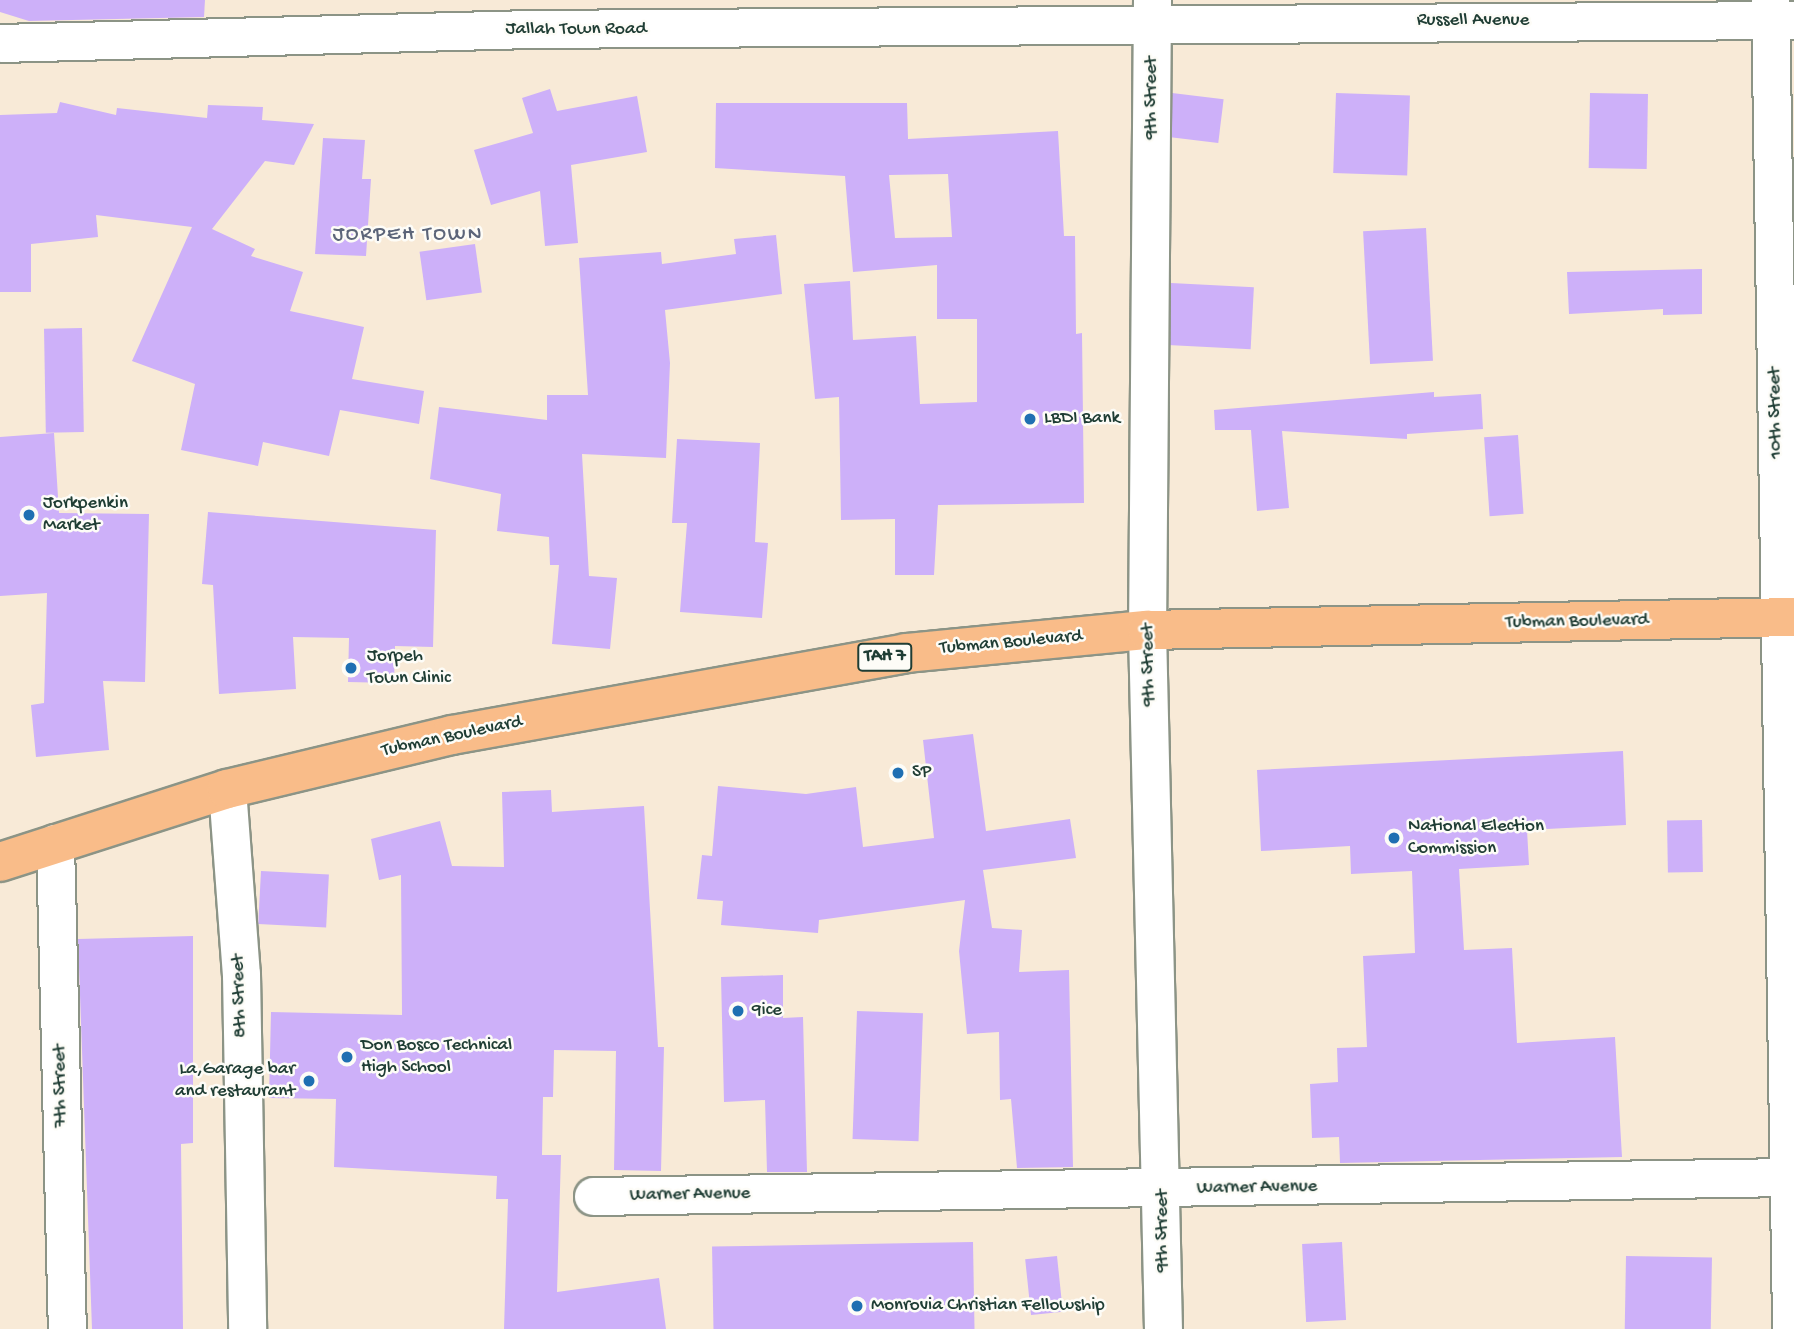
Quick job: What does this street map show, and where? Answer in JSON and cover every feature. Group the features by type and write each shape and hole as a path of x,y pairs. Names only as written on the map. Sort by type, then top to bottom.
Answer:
{"highway":[{"name":"Tubman Boulevard","path":"0,862 227,789 618,702 906,653 1147,630 1787,618"}],"street":[{"name":"Russell Avenue","path":"1152,11 1778,13"},
{"name":"Jallah Town Road","path":"0,43 1152,11"},
{"name":"9th Street","path":"1152,11 1147,630 1163,1191 1163,1329"},
{"name":"10th Street","path":"1778,13 1787,618 1791,1329"},
{"name":"8th Street","path":"227,789 241,974 247,1329"},
{"name":"7th Street","path":"55,843 67,1329"},
{"name":"Warner Avenue","path":"593,1196 1163,1191 1791,1177"}],"building":[{"path":"0,0 205,0 204,17 29,21 0,12"},
{"path":"550,89 557,111 637,96 647,152 571,165 578,243 545,246 540,191 491,205 474,150 533,133 522,98"},
{"path":"1172,93 1224,99 1218,143 1167,137"},
{"path":"1336,93 1410,96 1407,176 1333,173"},
{"path":"1590,93 1648,94 1647,169 1589,168"},
{"path":"60,102 116,115 117,108 207,118 208,105 263,107 262,120 314,124 294,165 265,161 212,229 255,249 251,256 303,272 290,311 364,327 352,379 424,391 419,424 340,410 329,456 263,442 258,466 181,450 195,384 132,361 192,227 96,215 98,237 31,244 31,292 0,292 0,115 57,113"},
{"path":"716,103 907,103 908,139 1058,131 1064,236 1075,236 1076,334 1082,333 1084,503 938,505 934,575 895,575 895,519 841,520 839,397 815,399 804,284 850,281 853,340 916,336 920,404 977,402 977,319 937,319 937,265 853,272 845,176 715,168","holes":["948,174 952,237 895,238 889,175"]},
{"path":"323,138 365,140 362,179 371,179 366,256 315,254"},
{"path":"1426,228 1433,361 1370,364 1363,231"},
{"path":"776,235 782,294 665,310 670,363 666,458 582,454 589,576 617,578 610,649 552,644 559,565 550,565 549,537 497,531 501,494 430,479 439,407 547,420 547,395 588,395 579,258 661,252 662,264 736,254 734,239"},
{"path":"475,244 482,293 426,300 420,252"},
{"path":"1702,269 1702,314 1663,315 1663,309 1569,314 1567,272"},
{"path":"1171,283 1254,287 1251,349 1168,345"},
{"path":"82,328 84,432 46,433 44,329"},
{"path":"1434,392 1434,397 1481,394 1483,429 1407,434 1407,439 1282,431 1289,508 1257,511 1251,430 1215,430 1214,410"},
{"path":"54,433 59,513 149,514 145,682 103,681 109,750 36,757 31,705 44,703 47,593 0,596 0,437"},
{"path":"1518,435 1524,514 1490,516 1484,437"},
{"path":"677,439 760,443 755,542 768,543 762,618 680,612 687,523 672,523"},
{"path":"208,512 436,530 433,647 395,646 394,683 348,682 349,638 293,637 296,689 219,694 213,585 202,584"},
{"path":"973,734 986,831 1070,819 1076,858 983,870 992,928 1022,930 1019,972 1069,970 1073,1167 1017,1168 1011,1099 1000,1100 999,1032 967,1034 959,951 965,900 819,920 818,933 721,925 723,901 697,899 702,855 712,856 718,786 806,794 856,787 863,847 934,838 923,740"},
{"path":"1623,751 1626,825 1527,830 1529,865 1459,869 1464,950 1512,948 1517,1043 1615,1037 1622,1157 1340,1163 1339,1137 1312,1138 1310,1084 1338,1082 1337,1048 1367,1047 1363,956 1415,953 1412,871 1351,874 1350,846 1261,851 1257,770"},
{"path":"551,790 552,812 644,806 658,1047 664,1047 661,1171 614,1170 616,1051 554,1050 553,1097 543,1097 542,1155 561,1155 557,1292 659,1278 666,1329 504,1329 508,1199 496,1199 497,1176 334,1167 336,1099 269,1098 271,1012 402,1015 401,875 379,880 371,839 440,821 452,866 504,867 502,792"},
{"path":"1702,820 1703,872 1668,873 1667,821"},
{"path":"261,871 329,875 326,927 258,924"},
{"path":"193,936 193,1143 181,1144 183,1329 92,1329 78,939"},
{"path":"783,975 783,1018 803,1017 807,1172 767,1172 765,1100 724,1102 721,977"},
{"path":"857,1011 923,1013 918,1141 853,1139"},
{"path":"973,1242 975,1329 713,1329 712,1247"},
{"path":"1342,1242 1346,1320 1306,1322 1302,1244"},
{"path":"1057,1256 1063,1312 1031,1315 1025,1259"},
{"path":"1626,1256 1712,1258 1711,1329 1625,1329"}],"place":[{"name":"LBDI Bank","path":"1030,419"},
{"name":"Jorkpenkin Market","path":"29,515"},
{"name":"Jorpeh Town Clinic","path":"351,668"},
{"name":"SP","path":"898,773"},
{"name":"National Election Commission","path":"1394,838"},
{"name":"9ice","path":"738,1011"},
{"name":"Don Bosco Technical High School","path":"347,1057"},
{"name":"La,Garage bar and restaurant","path":"309,1081"},
{"name":"Monrovia Christian Fellowship","path":"857,1306"}],"district":[{"name":"JORPEH TOWN","path":"408,236"}]}
